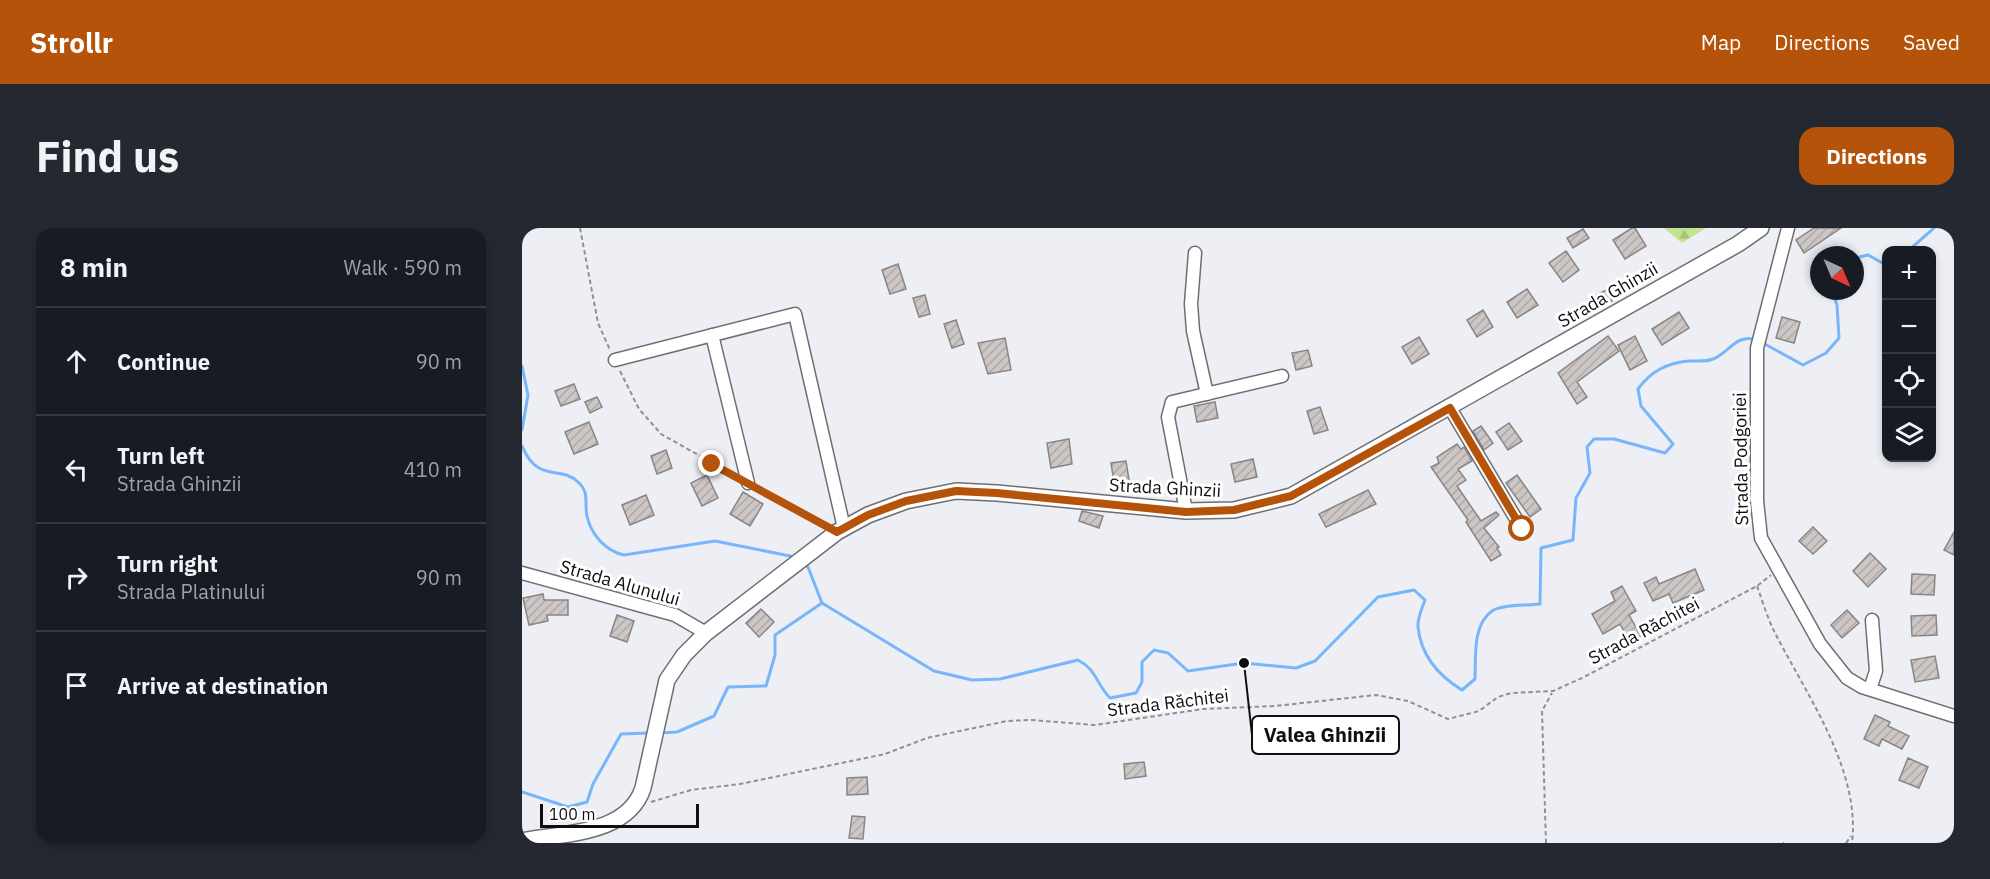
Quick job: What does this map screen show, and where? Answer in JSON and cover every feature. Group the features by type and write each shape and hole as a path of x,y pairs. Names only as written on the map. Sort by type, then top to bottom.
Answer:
{"street":[{"name":"Strada Ghinzii","path":"640,798 654,746 657,714 667,680 684,655 706,633 840,530 868,515 906,501 956,491 1186,512 1234,510 1291,496 1738,244 1761,228"},
{"name":"Strada Podgoriei","path":"1788,228 1757,348 1757,501 1761,538 1777,571 1838,669 1846,678 1870,689 1954,716"},
{"path":"1195,253 1191,304 1193,331 1207,394"},
{"path":"615,360 795,314 840,530"},
{"path":"712,335 748,483"},
{"path":"1186,512 1168,409 1172,402 1282,376"},
{"path":"1450,408 1522,529"},
{"name":"Strada Alunului","path":"522,573 675,615 706,633"},
{"path":"1870,689 1875,671 1872,620"},
{"path":"522,841 539,840 610,824 629,812 640,798"}],"path":[{"path":"580,228 598,322 639,409 661,434 748,483 840,530"},
{"name":"Strada Răchitei","path":"640,798 657,802 691,790 740,784 885,754 927,738 1007,721 1031,720 1095,725 1203,709 1275,706 1376,695 1408,701 1448,719 1479,711 1498,697 1511,693 1553,691 1757,586 1777,571"},
{"path":"1757,586 1772,627 1809,694 1832,745 1853,806 1852,843"},
{"path":"1546,843 1542,711 1553,691"},
{"path":"1846,843 1853,834"}],"green space":[{"path":"1664,228 1706,228 1682,243"}],"building":[{"path":"1635,228 1646,246 1625,259 1613,240"},
{"path":"1814,228 1841,228 1814,246 1810,246 1810,249 1804,253 1796,240"},
{"path":"1583,229 1589,238 1573,248 1567,238"},
{"path":"1566,251 1579,270 1563,282 1549,263"},
{"path":"898,264 906,289 890,294 882,270"},
{"path":"1527,289 1538,305 1517,318 1507,302"},
{"path":"1606,290 1612,301 1597,309 1591,298"},
{"path":"925,295 930,314 919,317 913,298"},
{"path":"1483,310 1493,327 1477,337 1467,320"},
{"path":"1679,312 1689,328 1662,345 1652,329"},
{"path":"1782,317 1800,322 1794,343 1776,338"},
{"path":"956,320 964,344 952,348 944,324"},
{"path":"1608,336 1619,351 1577,382 1587,397 1577,404 1558,373"},
{"path":"1635,336 1647,361 1630,370 1618,345"},
{"path":"1419,337 1429,354 1412,364 1402,347"},
{"path":"1005,338 1011,370 988,374 978,343"},
{"path":"1308,350 1312,366 1296,370 1292,353"},
{"path":"574,384 580,399 561,406 555,391"},
{"path":"597,397 602,407 590,413 585,402"},
{"path":"1215,402 1218,418 1197,422 1194,406"},
{"path":"1320,407 1328,430 1314,434 1307,411"},
{"path":"589,422 598,444 574,454 565,432"},
{"path":"1509,423 1522,441 1508,450 1496,432"},
{"path":"1481,426 1493,443 1484,450 1473,431"},
{"path":"1069,439 1072,464 1051,468 1047,443"},
{"path":"1457,444 1461,449 1464,447 1472,461 1458,469 1466,480 1457,486 1481,521 1496,512 1499,515 1484,528 1499,547 1497,548 1501,555 1491,561 1466,522 1468,520 1431,467 1439,463 1437,457"},
{"path":"666,450 672,468 657,474 651,456"},
{"path":"1253,459 1257,477 1235,482 1231,464"},
{"path":"1126,461 1130,486 1115,489 1111,463"},
{"path":"707,475 718,498 702,506 691,483"},
{"path":"1517,475 1541,509 1530,517 1506,483"},
{"path":"1368,490 1376,504 1326,527 1319,514"},
{"path":"743,492 763,504 750,526 730,514"},
{"path":"646,495 654,515 630,525 622,505"},
{"path":"1082,511 1103,516 1099,528 1079,521"},
{"path":"1813,527 1827,541 1813,554 1799,541"},
{"path":"1954,532 1954,555 1944,550"},
{"path":"1870,553 1886,569 1868,587 1853,571"},
{"path":"1695,569 1704,590 1673,603 1669,594 1653,601 1644,583 1656,577 1659,584"},
{"path":"1912,574 1935,575 1934,595 1911,594"},
{"path":"1622,586 1636,611 1629,615 1641,636 1630,642 1620,624 1603,634 1592,614 1615,601 1611,592"},
{"path":"543,594 544,600 568,600 568,615 547,615 548,621 529,625 523,598"},
{"path":"761,609 774,622 759,637 746,623"},
{"path":"1847,610 1859,623 1842,638 1831,625"},
{"path":"617,615 634,621 627,642 610,636"},
{"path":"1936,615 1937,635 1912,636 1911,616"},
{"path":"1935,656 1939,678 1915,682 1911,660"},
{"path":"1875,715 1890,722 1888,726 1909,736 1902,749 1882,739 1879,746 1864,739"},
{"path":"1908,758 1928,767 1919,788 1899,780"},
{"path":"1144,762 1146,776 1125,779 1124,764"},
{"path":"867,777 868,794 847,795 847,778"},
{"path":"852,816 865,817 863,839 849,838"}],"waterway":[{"path":"1914,246 1934,228"},
{"path":"1864,256 1868,255 1882,263"},
{"path":"1763,343 1803,365 1826,353 1839,338 1835,300"},
{"path":"659,733 677,732 714,716 728,687 766,686 775,655 775,635 822,603 934,671 972,680 1000,679 1078,660 1093,672 1110,698 1136,693 1142,682 1142,662 1154,650 1168,653 1188,671 1244,663 1296,668 1315,661 1378,597 1414,590 1425,600 1418,624 1427,656 1439,672 1462,690 1475,679 1476,642 1486,617 1492,611 1502,607 1540,604 1541,548 1573,540 1576,498 1590,473 1587,447 1594,439 1614,439 1665,453 1673,444 1641,406 1638,389 1654,373 1667,366 1681,362 1710,360 1738,341 1757,340"},
{"path":"522,366 528,395 522,430"},
{"path":"522,446 528,458 542,470 571,477 582,486 592,530 605,546 617,553 624,555 715,541 795,557"},
{"path":"803,563 808,567 822,603"},
{"path":"522,792 568,807 587,802 593,784 621,734 649,733"}],"place":[{"name":"Valea Ghinzii","path":"1244,663"}],"route":[{"path":"712,464 837,532 868,515 906,501 956,491 1186,512 1234,510 1291,496 1450,408 1522,529"}]}
